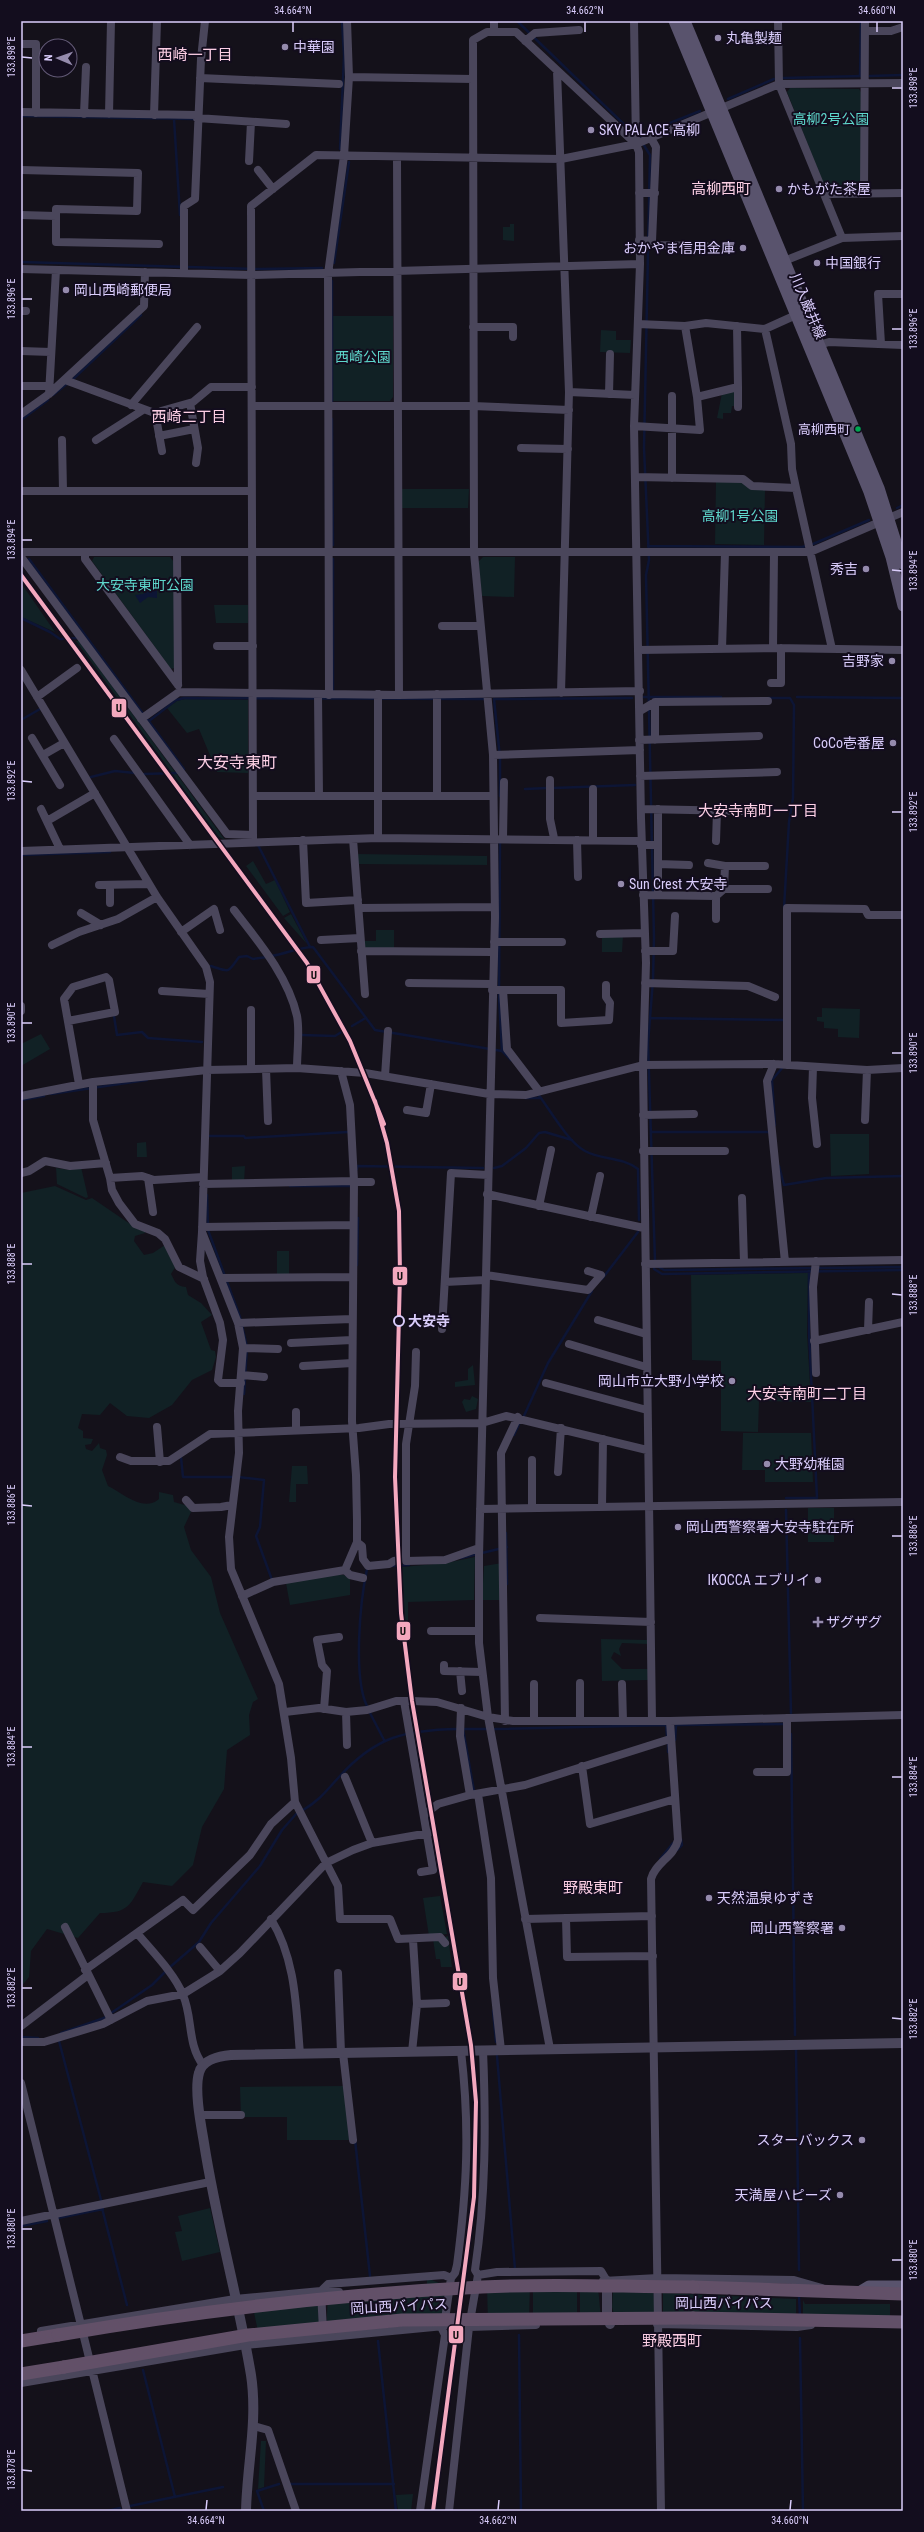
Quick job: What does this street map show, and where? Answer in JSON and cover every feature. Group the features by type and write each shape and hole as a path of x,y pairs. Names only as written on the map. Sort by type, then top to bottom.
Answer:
{"highway":[{"name":"岡山西バイパス","path":"21,2341 147,2320 245,2308 482,2287 693,2287 903,2294"},
{"name":"岡山西バイパス","path":"21,2374 248,2336 312,2327 402,2320 693,2318 903,2322"},
{"path":"857,2321 875,2326 903,2328"}],"main road":[{"name":"川入巌井線","path":"674,21 784,261 879,488 903,606"},
{"name":"川入巌井線","path":"685,21 716,110 796,315 903,564"},
{"path":"859,2292 869,2286 903,2286"}],"street":[{"path":"109,114 111,21"},
{"path":"154,115 157,21"},
{"path":"184,269 184,206 195,199 197,117 206,21"},
{"path":"332,695 328,553 331,406 328,274 344,156 349,77 347,21"},
{"path":"494,21 494,32"},
{"path":"634,21 636,130 637,142 648,193 646,240"},
{"path":"778,21 779,84 842,238"},
{"path":"864,193 865,21"},
{"path":"865,31 891,31 903,27"},
{"path":"499,838 493,796 497,755 487,697 474,553 473,40 487,32 516,32 530,37 579,30"},
{"path":"530,37 557,71 562,73 637,142"},
{"path":"21,44 36,44 36,113"},
{"path":"84,114 86,67"},
{"path":"557,71 569,392 561,693"},
{"path":"349,77 472,79"},
{"path":"200,78 340,84"},
{"path":"253,838 251,206 316,155 561,159 649,139 779,84 865,82 903,83"},
{"path":"21,112 154,115 286,124"},
{"path":"249,161 251,122"},
{"path":"497,755 640,750 648,740 648,706 640,691 641,650 637,553 642,477 641,426 635,395 643,324 640,264 646,240 648,193 656,147 649,139"},
{"path":"397,157 399,695"},
{"path":"21,170 138,173 138,211 56,209 56,242 159,244"},
{"path":"258,170 273,189"},
{"path":"825,196 830,194 903,193"},
{"path":"21,215 56,216"},
{"path":"784,261 842,238 903,236"},
{"path":"646,240 652,245 706,246"},
{"path":"21,269 145,272 184,269 328,274 640,264"},
{"path":"49,390 56,270"},
{"path":"21,414 49,390 67,382 144,306 145,272"},
{"path":"881,344 878,294 903,294"},
{"path":"643,324 685,326 706,323 765,329 796,315"},
{"path":"641,426 700,430 697,397 685,326"},
{"path":"737,326 738,407"},
{"path":"131,405 197,327"},
{"path":"473,327 513,327 513,337"},
{"path":"765,329 791,444 792,469 832,649"},
{"path":"819,345 829,342 903,345"},
{"path":"21,351 51,352"},
{"path":"609,394 610,354"},
{"path":"67,382 160,415"},
{"path":"21,386 49,390"},
{"path":"162,451 157,423 161,411 190,403 211,387 252,387"},
{"path":"697,397 738,388"},
{"path":"569,392 635,395"},
{"path":"672,396 672,478"},
{"path":"190,403 198,448 196,462"},
{"path":"252,406 473,406 569,410"},
{"path":"96,440 143,410"},
{"path":"159,436 194,429"},
{"path":"62,440 63,491"},
{"path":"521,448 568,449"},
{"path":"642,477 743,479 752,486 796,488"},
{"path":"21,491 252,491"},
{"path":"21,552 774,553 809,547 885,520 903,512"},
{"path":"85,552 86,559 178,688"},
{"path":"177,552 178,688"},
{"path":"722,649 725,552"},
{"path":"771,682 781,683 777,648 774,553"},
{"path":"21,557 144,717 227,834 253,838 304,842 353,841 378,838 554,838 649,844"},
{"path":"442,626 480,626"},
{"path":"217,646 252,646"},
{"path":"641,650 777,648 903,650"},
{"path":"37,697 77,668"},
{"path":"22,674 157,898 206,967 210,982 205,1228 200,1261 204,1279 220,1323 223,1340 218,1380 220,1383 244,1377 264,1377"},
{"path":"144,717 178,688 253,697 318,697 332,695 378,697 399,695 487,697 640,691"},
{"path":"318,697 319,796"},
{"path":"378,697 378,838"},
{"path":"437,697 437,796"},
{"path":"648,706 768,701"},
{"path":"648,706 648,740"},
{"path":"648,740 759,736"},
{"path":"32,738 60,785"},
{"path":"114,738 190,845"},
{"path":"43,755 64,743"},
{"path":"640,750 647,776 650,809 649,844 658,864 645,933 651,951 648,1065 649,1151 644,1228 648,1264 646,1367 652,1721"},
{"path":"647,776 777,772"},
{"path":"550,780 550,819 554,838"},
{"path":"504,782 494,907 498,942 493,952 497,989 507,1049 536,1092"},
{"path":"593,840 594,789"},
{"path":"47,821 95,793"},
{"path":"253,796 493,796"},
{"path":"41,809 60,849"},
{"path":"650,809 741,811"},
{"path":"650,809 649,844 652,895"},
{"path":"716,841 717,811"},
{"path":"21,851 127,846 190,845 253,838"},
{"path":"577,840 578,877"},
{"path":"353,841 365,994"},
{"path":"304,842 306,903 494,907"},
{"path":"708,863 725,866 765,866"},
{"path":"658,864 689,865"},
{"path":"724,889 725,866"},
{"path":"99,885 149,884"},
{"path":"110,885 110,903"},
{"path":"652,895 716,896 724,889 768,889"},
{"path":"716,896 716,920"},
{"path":"52,945 101,925 118,920 157,898"},
{"path":"785,1262 767,1081 782,1065 788,908 865,909 868,915 903,915"},
{"path":"181,932 214,909 220,930"},
{"path":"234,910 268,957 282,980 297,1016 297,1068"},
{"path":"81,913 101,925"},
{"path":"651,951 673,951 675,916"},
{"path":"600,934 645,933"},
{"path":"321,940 360,938"},
{"path":"498,942 562,942"},
{"path":"361,951 493,952"},
{"path":"68,1021 116,1012 109,980 106,977 73,987 64,999 79,1084"},
{"path":"409,983 497,989 561,990 561,1023 609,1020 610,1003 606,997 606,985"},
{"path":"650,984 748,986 775,997"},
{"path":"497,989 490,1048 479,1552 479,1631 482,1672 488,1717 550,2049"},
{"path":"162,990 209,994"},
{"path":"21,1006 21,1011"},
{"path":"251,1010 252,1069"},
{"path":"385,1076 388,1032"},
{"path":"21,1096 79,1084 93,1086 252,1069 266,1071 297,1068 341,1074 385,1076 431,1086 489,1094 536,1092 648,1065 782,1065 867,1070 903,1068"},
{"path":"813,1067 812,1098 817,1144"},
{"path":"865,1120 867,1070"},
{"path":"266,1071 268,1121"},
{"path":"341,1074 350,1105 355,1183 353,1224 352,1427 356,1475 357,1542 345,1570"},
{"path":"93,1086 93,1120 106,1163 112,1190 119,1203 135,1224 158,1233 165,1239 179,1267 204,1279"},
{"path":"407,1110 426,1113 431,1086"},
{"path":"648,1115 694,1114"},
{"path":"539,1206 551,1150"},
{"path":"649,1151 724,1151"},
{"path":"21,1173 30,1171 38,1163 45,1161 70,1166 106,1163"},
{"path":"442,1329 451,1173 488,1175"},
{"path":"110,1178 142,1176 154,1180 205,1182 371,1182"},
{"path":"591,1217 600,1176"},
{"path":"148,1178 153,1212"},
{"path":"488,1194 644,1228"},
{"path":"742,1198 744,1262"},
{"path":"205,1228 353,1224"},
{"path":"205,1228 225,1278 240,1323 246,1348 244,1377 238,1411 239,1453 232,1505 229,1550 231,1569 271,1660 279,1684 285,1712 295,1802 338,1886 340,1919 390,1919 398,1939 412,1940 440,1937 445,1943"},
{"path":"648,1264 785,1262 816,1267 903,1260"},
{"path":"816,1267 813,1287 816,1373"},
{"path":"445,1282 486,1278 588,1290 601,1275 588,1271"},
{"path":"225,1278 353,1276"},
{"path":"868,1330 869,1302"},
{"path":"240,1323 352,1319"},
{"path":"598,1320 646,1334"},
{"path":"814,1342 903,1322"},
{"path":"290,1344 352,1340"},
{"path":"569,1344 646,1367"},
{"path":"246,1348 278,1349"},
{"path":"416,1352 415,1386 406,1444 406,1561 445,1560 479,1552"},
{"path":"303,1366 352,1364"},
{"path":"546,1383 647,1410"},
{"path":"296,1412 296,1430"},
{"path":"120,1457 131,1461 160,1462 175,1458 184,1450 210,1434 352,1427 409,1427 482,1423 498,1417 519,1419 560,1428 647,1450"},
{"path":"505,1721 501,1454 519,1419"},
{"path":"157,1428 160,1462"},
{"path":"558,1472 560,1428"},
{"path":"602,1507 603,1439"},
{"path":"532,1460 532,1508"},
{"path":"186,1500 193,1508 232,1505"},
{"path":"480,1508 903,1502"},
{"path":"357,1542 362,1546 363,1559 368,1566 389,1564 394,1561"},
{"path":"242,1596 273,1582 345,1570"},
{"path":"345,1570 350,1575 363,1578"},
{"path":"540,1618 651,1622"},
{"path":"431,1631 479,1631"},
{"path":"324,1709 327,1671 322,1665 317,1640 339,1637"},
{"path":"444,1665 444,1671 482,1672"},
{"path":"460,1671 462,1691"},
{"path":"580,1683 580,1721"},
{"path":"534,1684 534,1721"},
{"path":"622,1684 623,1721"},
{"path":"285,1712 293,1709 324,1709 346,1712 367,1710 396,1701 404,1701 437,1702 505,1721 787,1721 903,1715"},
{"path":"404,1701 429,1833 433,1870 421,1872"},
{"path":"461,1708 460,1736 474,1794 491,1878 493,1978 501,2050"},
{"path":"346,1712 347,1745"},
{"path":"661,2511 652,1916 653,1872 676,1849 678,1840 670,1739 670,1721"},
{"path":"757,1772 787,1772 787,1721"},
{"path":"425,1814 438,1804 474,1794 501,1790 670,1739"},
{"path":"582,1766 590,1824 675,1800"},
{"path":"346,1777 372,1843"},
{"path":"21,2026 137,1933 184,1900 193,1910 250,1855 271,1824 295,1802"},
{"path":"21,2042 44,2042 146,2001 183,1994 220,1971 240,1953 271,1919 322,1869 326,1863 372,1843 429,1833"},
{"path":"525,1919 652,1916"},
{"path":"566,1918 567,1956 653,1956"},
{"path":"271,1919 281,1935 292,1967 300,2054"},
{"path":"65,1927 109,2017"},
{"path":"137,1933 165,1968 183,1994 194,2047 203,2065"},
{"path":"412,1940 417,2004 412,2052"},
{"path":"200,1947 220,1971"},
{"path":"338,1973 342,2053 353,2140"},
{"path":"417,2004 446,2003"},
{"path":"246,2511 254,2426 254,2403 245,2345 210,2182 200,2115 198,2083 199,2073 203,2065 222,2056 654,2046 903,2043"},
{"path":"449,2511 469,2326 478,2275 476,2270 484,2192 486,2121 483,2050"},
{"path":"21,2383 92,2369 245,2345 318,2337 441,2327 445,2323 450,2278 455,2273 457,2265 468,2163 466,2094 461,2051"},
{"path":"21,2083 127,2511"},
{"path":"21,2120 28,2114"},
{"path":"200,2115 241,2115"},
{"path":"21,2221 210,2182"},
{"path":"478,2275 497,2272 601,2271 607,2281 607,2313 610,2324"},
{"path":"318,2337 324,2329 321,2291 328,2284 444,2274 450,2278"},
{"path":"503,2281 607,2281 616,2279 658,2278 794,2280 832,2292"},
{"path":"21,2335 235,2299 321,2291 427,2286"},
{"path":"469,2326 659,2324 797,2327 836,2320"},
{"path":"420,2511 445,2335 441,2327"},
{"path":"254,2426 268,2430 296,2511"}],"green space":[{"name":"高柳2号公園","path":"790,88 859,89 861,92 861,183 856,190 830,190 824,185 787,92"},
{"path":"510,224 514,224 514,241 503,240 503,227 510,227"},
{"name":"西崎公園","path":"333,316 393,316 393,397 390,401 333,401"},
{"path":"601,330 616,331 616,340 631,340 630,353 600,352"},
{"path":"733,391 736,394 736,406 732,406 731,413 723,413 723,419 717,418 722,393"},
{"name":"高柳1号公園","path":"716,482 743,482 765,489 764,545 715,544"},
{"path":"402,489 469,489 468,508 402,508"},
{"name":"大安寺東町公園","path":"94,557 170,557 174,562 174,668 171,669 92,561"},
{"path":"483,557 515,557 514,597 482,596 478,562"},
{"path":"21,583 55,632 21,617"},
{"path":"214,605 248,605 248,623 216,623"},
{"path":"76,641 79,641 225,840 219,837 209,824"},
{"path":"185,699 248,700 248,773 217,772 199,729 187,733 167,708 177,701"},
{"path":"357,854 487,856 487,865 357,864"},
{"path":"253,861 266,884 275,880 290,912 283,916 246,866"},
{"path":"291,914 307,944 284,918"},
{"path":"376,930 394,930 394,949 367,949 363,945 363,941 376,941"},
{"path":"602,936 623,936 622,952 602,952"},
{"path":"822,1008 860,1009 859,1038 838,1037 838,1029 824,1028 824,1022 817,1021 817,1017 822,1017"},
{"path":"41,1034 50,1049 21,1066 21,1044"},
{"path":"830,1134 869,1134 869,1174 831,1176"},
{"path":"146,1142 147,1157 137,1157 137,1143"},
{"path":"245,1166 244,1182 232,1182 232,1167"},
{"path":"81,1167 88,1197 86,1198 57,1184 56,1168 70,1170"},
{"path":"55,1186 86,1200 92,1198 133,1226 145,1230 145,1233 135,1236 134,1241 144,1255 153,1253 165,1245 176,1266 171,1274 177,1284 186,1287 188,1295 201,1303 212,1315 201,1322 211,1350 215,1351 216,1357 212,1370 192,1380 172,1405 149,1418 127,1416 110,1403 100,1415 82,1414 78,1428 83,1431 83,1438 93,1439 91,1444 85,1445 86,1449 92,1451 99,1443 100,1448 106,1450 107,1455 102,1470 108,1486 140,1503 153,1503 159,1499 159,1492 173,1495 174,1502 188,1506 191,1512 184,1527 191,1550 211,1577 220,1613 258,1699 253,1702 249,1715 250,1735 227,1750 224,1789 202,1827 193,1865 172,1886 143,1882 128,1906 110,1913 100,1913 78,1938 47,1929 31,1951 29,1977 21,1987 21,1193"},
{"path":"277,1251 289,1251 289,1274 277,1274"},
{"path":"808,1273 807,1333 811,1402 759,1401 758,1432 721,1431 721,1361 692,1360 691,1275"},
{"path":"473,1365 475,1385 455,1387 455,1382 468,1380 468,1369"},
{"path":"472,1396 478,1399 476,1409 466,1412 462,1402 464,1399 470,1400"},
{"path":"743,1433 811,1433 813,1482 765,1482 765,1470 742,1470"},
{"path":"292,1466 307,1466 308,1484 296,1484 296,1502 289,1502"},
{"path":"808,1508 834,1508 834,1542 808,1542"},
{"path":"475,1557 474,1600 408,1602 408,1624 405,1624 402,1567 446,1563"},
{"path":"502,1563 501,1600 482,1600 484,1566"},
{"path":"331,1575 344,1575 350,1579 350,1595 290,1605 286,1583"},
{"path":"601,1639 647,1640 648,1644 622,1643 619,1649 621,1656 614,1652 611,1658 622,1669 649,1669 648,1680 602,1681"},
{"path":"440,1896 447,1934 429,1936 423,1898"},
{"path":"448,1936 452,1967 441,1967 440,1959 436,1959 433,1939 447,1944 445,1937"},
{"path":"345,2086 351,2140 287,2140 287,2117 241,2117 240,2087"},
{"path":"210,2208 220,2252 182,2261 175,2232 182,2231 178,2216"},
{"path":"427,2278 446,2286 441,2321 326,2334 328,2295 427,2287"},
{"path":"653,2282 655,2320 616,2322 612,2307 613,2291"},
{"path":"577,2284 577,2322 580,2322 580,2284 596,2284 603,2322 533,2323 533,2285"},
{"path":"487,2285 530,2285 529,2322 531,2323 488,2323"},
{"path":"663,2293 796,2299 796,2314 663,2313"},
{"path":"318,2294 320,2329 260,2341 252,2303"},
{"path":"803,2300 805,2304 890,2304 890,2317 803,2314"},
{"path":"261,2441 266,2441 264,2487 258,2489"},
{"path":"413,2494 411,2511 398,2511 396,2495"}],"water":[{"path":"157,586 157,598 148,597 140,603 135,595 143,594"}],"waterway":[{"path":"340,149 344,56 342,21"},
{"path":"517,21 633,133"},
{"path":"860,76 861,21"},
{"path":"870,76 903,75"},
{"path":"783,78 862,76"},
{"path":"728,99 774,79"},
{"path":"639,139 645,133 700,111"},
{"path":"21,116 194,119"},
{"path":"174,119 180,215"},
{"path":"642,142 650,155 644,448 649,560 646,575 654,938 653,980 648,1043 655,1261"},
{"path":"334,263 349,162"},
{"path":"21,262 258,269 322,268"},
{"path":"332,281 332,404"},
{"path":"72,380 141,315"},
{"path":"53,395 68,383"},
{"path":"21,420 48,400"},
{"path":"332,419 333,545"},
{"path":"897,508 903,505"},
{"path":"648,546 802,547 813,544 869,520"},
{"path":"29,559 144,715"},
{"path":"333,559 333,693"},
{"path":"21,618 50,632 60,639 77,638"},
{"path":"644,697 721,697"},
{"path":"797,697 903,698"},
{"path":"149,721 176,700 184,698 485,699"},
{"path":"494,699 632,698"},
{"path":"768,698 790,698 794,705 793,798 789,822 784,908"},
{"path":"494,699 500,758 500,796"},
{"path":"21,720 40,709"},
{"path":"148,720 184,769"},
{"path":"91,777 115,771 135,773"},
{"path":"144,774 177,773"},
{"path":"553,788 635,785"},
{"path":"525,789 547,788"},
{"path":"500,841 499,997 502,1051 511,1060"},
{"path":"258,845 310,947"},
{"path":"21,855 110,852"},
{"path":"271,956 313,947 375,1030 502,1051"},
{"path":"211,966 222,970 228,970 239,957 247,956 253,959 267,957"},
{"path":"114,1016 117,1035 142,1032 148,1038 202,1042"},
{"path":"650,1018 784,1020"},
{"path":"352,1026 364,1019"},
{"path":"301,1035 335,1036 343,1031"},
{"path":"775,1125 772,1080 783,1067"},
{"path":"51,1094 147,1080"},
{"path":"538,1094 572,1141 579,1147 591,1154 626,1162 638,1169 639,1220"},
{"path":"21,1100 44,1096"},
{"path":"525,1098 541,1098"},
{"path":"208,1136 244,1136 245,1138 348,1132"},
{"path":"494,1168 502,1166 526,1148 539,1133 545,1132 572,1140"},
{"path":"651,1132 770,1132"},
{"path":"357,1169 357,1166 483,1168"},
{"path":"779,1166 784,1185 826,1178 903,1176"},
{"path":"290,1186 353,1186"},
{"path":"207,1195 208,1230 240,1317 247,1347 244,1394"},
{"path":"357,1265 358,1218"},
{"path":"602,1279 638,1232"},
{"path":"654,1265 654,1269 662,1274 903,1270"},
{"path":"657,1266 664,1270 903,1267"},
{"path":"786,1498 817,1498 809,1333 809,1271"},
{"path":"523,1418 548,1363 592,1291"},
{"path":"514,1435 520,1422"},
{"path":"181,1457 183,1477 232,1477"},
{"path":"238,1477 264,1480 260,1527 256,1536 272,1580"},
{"path":"786,1510 791,1713"},
{"path":"506,1533 507,1584"},
{"path":"461,1558 507,1547"},
{"path":"392,1566 409,1565"},
{"path":"367,1706 360,1677 359,1639 364,1583 367,1569 369,1568"},
{"path":"370,1713 384,1740"},
{"path":"675,1740 676,1725 786,1724"},
{"path":"495,1729 666,1725 667,1736"},
{"path":"303,1810 318,1799 353,1763 366,1752 379,1744 392,1738 422,1731 458,1729"},
{"path":"474,1791 463,1729 486,1729"},
{"path":"791,1734 795,2035"},
{"path":"668,1745 668,1752"},
{"path":"169,1968 199,1942 211,1923 260,1866 282,1830 297,1813"},
{"path":"677,1850 682,1845 681,1839"},
{"path":"660,1859 673,1843"},
{"path":"61,2033 104,2018 152,1985 165,1972"},
{"path":"493,2011 496,2042"},
{"path":"21,2037 38,2038"},
{"path":"59,2041 101,2200"},
{"path":"796,2049 799,2270"},
{"path":"497,2056 515,2269"},
{"path":"355,2140 370,2276"},
{"path":"102,2208 127,2305"},
{"path":"58,2218 103,2209"},
{"path":"21,2226 47,2221"},
{"path":"799,2296 800,2316"},
{"path":"519,2335 521,2511"},
{"path":"800,2338 803,2511"},
{"path":"378,2341 396,2511"},
{"path":"143,2370 175,2497"},
{"path":"264,2511 257,2491 279,2484"},
{"path":"289,2484 394,2484"},
{"path":"130,2506 223,2487"},
{"path":"107,2511 120,2508"}],"transit line":[{"name":"U","path":"21,575 307,963 350,1041 384,1124"},
{"name":"U","path":"375,1101 387,1143 399,1211 400,1274 395,1477 401,1613 412,1701 471,2045 476,2102 474,2197 433,2511"}],"place":[{"name":"丸亀製麺","path":"718,38"},
{"name":"中華園","path":"285,47"},
{"name":"SKY PALACE 高柳","path":"591,130"},
{"name":"かもがた茶屋","path":"779,189"},
{"name":"おかやま信用金庫","path":"743,248"},
{"name":"中国銀行","path":"817,263"},
{"name":"岡山西崎郵便局","path":"66,290"},
{"name":"高柳西町","path":"858,429"},
{"name":"秀吉","path":"866,569"},
{"name":"吉野家","path":"892,661"},
{"name":"CoCo壱番屋","path":"893,743"},
{"name":"Sun Crest 大安寺","path":"621,884"},
{"name":"大安寺","path":"399,1321"},
{"name":"岡山市立大野小学校","path":"732,1381"},
{"name":"大野幼稚園","path":"767,1464"},
{"name":"岡山西警察署大安寺駐在所","path":"678,1527"},
{"name":"IKOCCA エブリイ","path":"818,1580"},
{"name":"ザグザグ","path":"818,1622"},
{"name":"天然温泉ゆずき","path":"709,1898"},
{"name":"岡山西警察署","path":"842,1928"},
{"name":"スターバックス","path":"862,2140"},
{"name":"天満屋ハピーズ","path":"840,2195"}],"district":[{"name":"西崎一丁目","path":"195,55"},
{"name":"高柳西町","path":"721,189"},
{"name":"西崎二丁目","path":"189,417"},
{"name":"大安寺東町","path":"237,762"},
{"name":"大安寺南町一丁目","path":"758,811"},
{"name":"大安寺南町二丁目","path":"807,1394"},
{"name":"野殿東町","path":"593,1888"},
{"name":"野殿西町","path":"672,2341"}]}
